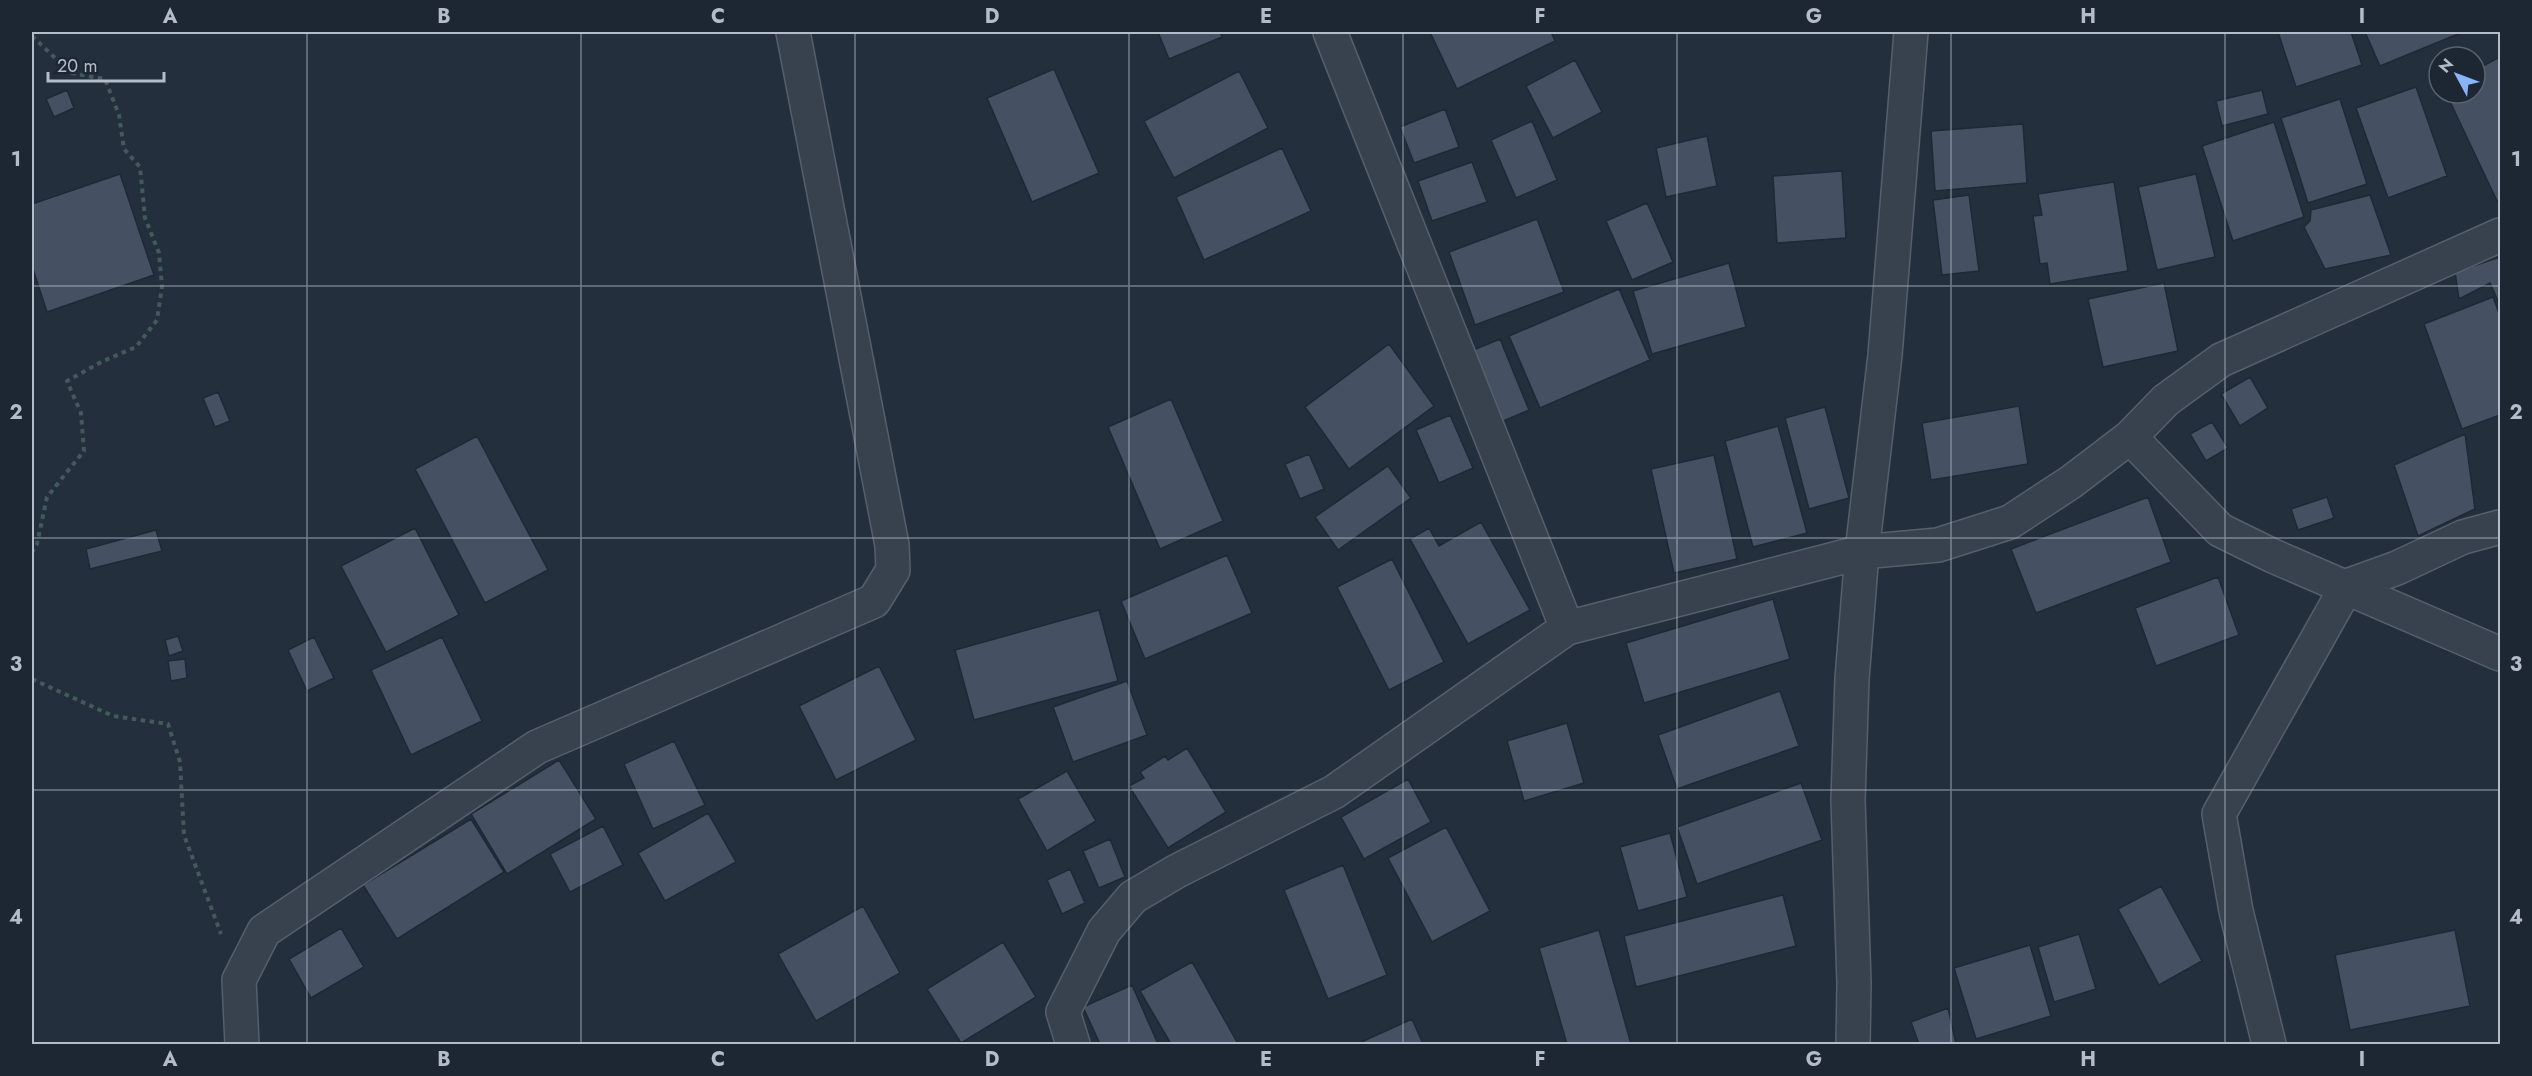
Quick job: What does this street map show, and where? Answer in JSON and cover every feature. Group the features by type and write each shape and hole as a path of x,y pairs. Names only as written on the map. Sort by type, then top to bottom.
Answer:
{"street":[{"path":"242,1044 239,980 264,931 537,747 874,601 893,570 892,545 793,32"},
{"path":"1330,32 1567,628"},
{"path":"1853,1044 1854,983 1848,800 1852,679 1862,552 1885,355 1911,32"},
{"path":"1073,1044 1063,1012 1104,931 1133,897 1177,871 1334,792 1567,628 1862,552 1938,545 2010,522 2071,482 2130,437 2166,400 2221,360 2500,235"},
{"path":"2130,437 2220,530 2273,556 2500,654"},
{"path":"2269,1044 2236,911 2219,814 2347,586 2397,568 2463,537 2500,527"}],"path":[{"path":"32,36 70,73 105,80 120,115 124,148 140,166 145,218 159,253 162,287 158,320 136,347 103,361 67,381 81,413 84,451 47,497 37,544 32,552"},
{"path":"32,679 113,716 168,724 180,762 184,835 239,980"}],"building":[{"path":"1158,32 1220,32 1222,37 1169,59"},
{"path":"1430,32 1551,32 1555,41 1457,89"},
{"path":"2278,32 2351,32 2362,65 2296,87"},
{"path":"2365,32 2463,32 2427,45 2380,66"},
{"path":"2500,57 2500,199 2497,201 2452,105 2487,105 2487,64"},
{"path":"1575,60 1602,112 1553,138 1526,86"},
{"path":"1054,69 1099,173 1032,202 987,98"},
{"path":"1239,71 1268,128 1174,178 1144,121"},
{"path":"2416,87 2447,176 2388,198 2356,108"},
{"path":"67,90 74,108 54,117 46,99"},
{"path":"2262,90 2268,114 2222,126 2216,101"},
{"path":"2340,99 2367,184 2308,203 2281,118"},
{"path":"1445,109 1459,147 1414,163 1400,127"},
{"path":"1532,121 1557,180 1516,198 1491,140"},
{"path":"2274,122 2304,217 2233,241 2202,146"},
{"path":"2023,124 2027,183 1935,191 1931,131"},
{"path":"1707,136 1717,186 1666,197 1656,148"},
{"path":"1282,148 1311,211 1204,260 1176,197"},
{"path":"1472,162 1487,202 1432,221 1418,181"},
{"path":"1842,171 1846,238 1777,243 1773,176"},
{"path":"120,174 154,275 47,312 32,266 32,204"},
{"path":"2196,174 2215,257 2157,270 2138,187"},
{"path":"2114,182 2128,271 2050,284 2047,263 2040,264 2033,216 2042,215 2038,194"},
{"path":"1969,195 1979,271 1942,275 1933,200"},
{"path":"2370,195 2391,255 2325,269 2304,227 2310,221 2311,210"},
{"path":"1647,203 1673,262 1632,280 1606,221"},
{"path":"1537,219 1564,292 1475,325 1449,252"},
{"path":"2500,257 2500,305 2490,283 2459,299 2455,272"},
{"path":"1729,263 1746,327 1652,354 1633,291"},
{"path":"2164,283 2178,351 2103,367 2088,299"},
{"path":"1619,289 1650,360 1540,408 1509,336"},
{"path":"2493,297 2500,316 2500,415 2462,429 2424,324"},
{"path":"1500,339 1529,410 1501,422 1471,351"},
{"path":"1389,344 1434,406 1349,469 1305,407"},
{"path":"2250,377 2268,408 2240,426 2221,394"},
{"path":"218,392 230,421 215,427 203,398"},
{"path":"1171,399 1223,521 1160,549 1108,427"},
{"path":"2019,406 2028,464 1931,480 1922,423"},
{"path":"1825,407 1849,498 1809,509 1785,418"},
{"path":"1450,415 1473,468 1439,483 1416,430"},
{"path":"2212,422 2228,448 2206,461 2190,434"},
{"path":"1778,426 1807,533 1753,547 1725,441"},
{"path":"2465,434 2475,509 2418,536 2394,465"},
{"path":"477,436 548,570 485,603 415,469"},
{"path":"1309,454 1324,489 1300,499 1285,464"},
{"path":"1714,455 1737,559 1674,573 1651,469"},
{"path":"1388,466 1411,498 1338,550 1315,517"},
{"path":"2148,497 2171,562 2036,613 2011,549"},
{"path":"2327,497 2334,518 2298,530 2291,509"},
{"path":"1481,522 1530,610 1468,644 1410,539 1429,528 1439,546"},
{"path":"415,528 459,615 386,652 341,566"},
{"path":"156,530 162,551 90,569 86,549"},
{"path":"1227,555 1252,613 1145,659 1121,601"},
{"path":"1392,559 1444,662 1389,690 1337,587"},
{"path":"2218,577 2239,635 2156,666 2135,608"},
{"path":"1773,599 1790,659 1644,703 1626,643"},
{"path":"1099,610 1118,681 974,720 955,650"},
{"path":"178,636 183,651 169,656 165,640"},
{"path":"314,637 334,678 307,691 288,650"},
{"path":"442,637 482,721 411,755 371,670"},
{"path":"185,659 187,678 171,681 168,661"},
{"path":"879,666 916,740 836,780 799,706"},
{"path":"1127,681 1147,735 1073,762 1053,707"},
{"path":"1780,691 1799,746 1677,789 1658,735"},
{"path":"1567,723 1584,783 1524,801 1507,741"},
{"path":"674,741 705,805 653,829 624,764"},
{"path":"1187,748 1226,812 1168,848 1129,786 1144,778 1140,772 1165,756 1168,760"},
{"path":"559,760 596,819 507,874 471,814"},
{"path":"1067,771 1096,821 1047,851 1018,799"},
{"path":"1408,779 1431,822 1364,859 1341,817"},
{"path":"1801,783 1822,840 1697,884 1677,827"},
{"path":"708,813 736,862 665,901 638,853"},
{"path":"471,819 504,872 397,939 363,885"},
{"path":"603,826 623,865 570,892 550,854"},
{"path":"1446,827 1490,911 1432,942 1388,858"},
{"path":"1670,833 1687,897 1638,911 1620,847"},
{"path":"1110,839 1125,877 1099,888 1083,851"},
{"path":"1343,865 1387,975 1328,999 1284,890"},
{"path":"1070,869 1085,903 1062,914 1047,880"},
{"path":"2161,886 2202,961 2159,985 2118,909"},
{"path":"1783,895 1796,946 1636,987 1624,936"},
{"path":"863,906 900,973 816,1021 778,954"},
{"path":"341,928 364,967 311,998 289,959"},
{"path":"1599,930 1631,1044 1567,1044 1539,948"},
{"path":"2455,930 2470,1006 2350,1030 2335,955"},
{"path":"2079,934 2096,989 2054,1002 2038,947"},
{"path":"1003,942 1036,997 961,1043 927,989"},
{"path":"2030,945 2051,1016 1976,1039 1954,968"},
{"path":"1192,962 1237,1042 1232,1044 1171,1044 1140,991"},
{"path":"1132,985 1158,1044 1100,1044 1083,1007"},
{"path":"1948,1008 1956,1044 1919,1044 1911,1022"},
{"path":"1412,1019 1423,1044 1357,1044"}]}
